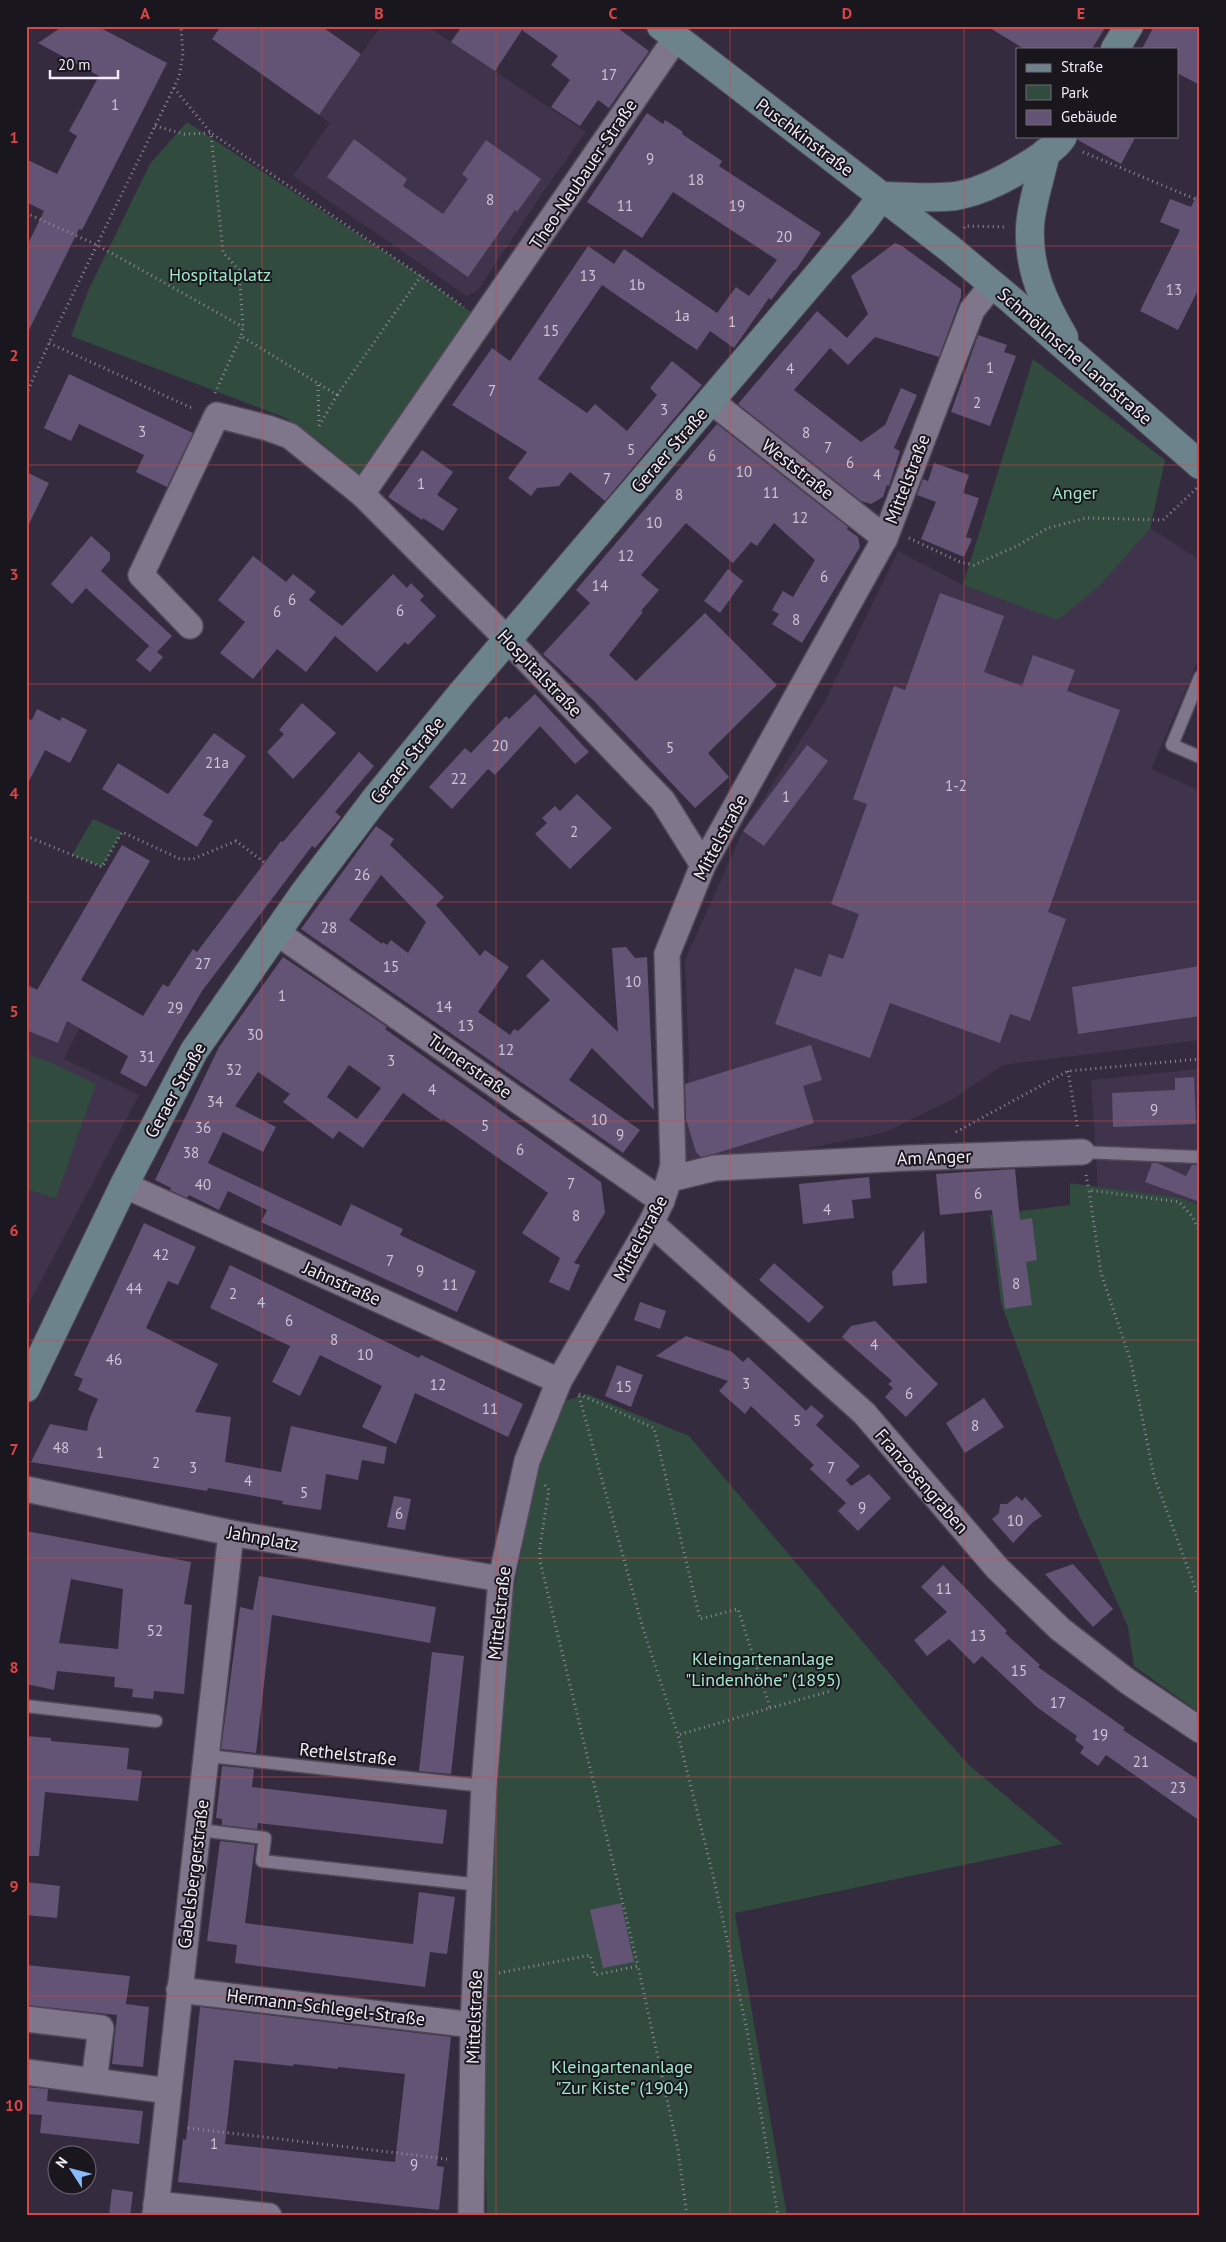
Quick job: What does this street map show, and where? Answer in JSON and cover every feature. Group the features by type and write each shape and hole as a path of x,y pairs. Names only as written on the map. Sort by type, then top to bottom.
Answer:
{"main road":[{"path":"1117,48 1129,26"},
{"name":"Puschkinstraße","path":"673,30 949,248"},
{"path":"882,196 941,197 958,195 986,187 1016,173 1055,144"},
{"path":"1055,144 1030,227 1033,272 1048,309 1074,354"},
{"name":"Geraer Straße","path":"26,1388 124,1186 194,1051 276,932 376,798 507,639 862,224 882,196"},
{"name":"Schmöllnsche Landstraße","path":"949,248 1074,354 1200,465"}],"street":[{"name":"Theo-Neubauer-Straße","path":"482,321 673,30"},
{"name":"Mittelstraße","path":"471,2216 473,2025 484,1786 501,1579 527,1461 569,1388 651,1222 666,1190 673,1165 667,954 703,865 887,533 972,310 993,284"},
{"path":"190,626 141,575 216,415 268,428 290,436 309,449 362,494 482,321"},
{"name":"Weststraße","path":"711,401 887,533"},
{"name":"Hospitalstraße","path":"362,494 507,639 663,801 703,865"},
{"name":"Turnerstraße","path":"276,932 666,1190"},
{"name":"Am Anger","path":"666,1190 715,1168 908,1158 1082,1152"},
{"name":"Jahnstraße","path":"124,1186 569,1388"},
{"name":"Franzosengraben","path":"651,1222 864,1414 997,1568 1060,1629 1127,1681 1200,1730"},
{"name":"Jahnplatz","path":"26,1489 231,1533 501,1579"},
{"name":"Gabelsbergerstraße","path":"156,2210 179,1990 208,1756 231,1533"},
{"name":"Hermann-Schlegel-Straße","path":"179,1990 473,2025"},
{"path":"26,2019 101,2028 94,2081"},
{"path":"26,2072 169,2091"},
{"path":"156,2210 269,2216"}],"lane":[{"path":"1200,677 1172,745 1200,757"},
{"name":"Am Anger","path":"1082,1152 1200,1157"},
{"path":"26,1706 156,1721"},
{"name":"Rethelstraße","path":"208,1756 484,1786"},
{"path":"199,1830 265,1838 262,1862 480,1885"}],"path":[{"path":"26,394 179,77 183,54 180,28 178,26"},
{"path":"174,88 211,133 421,276 482,321"},
{"path":"155,126 184,134 211,133"},
{"path":"211,133 223,252 239,270 243,328 213,397"},
{"path":"1089,154 1200,201"},
{"path":"26,213 97,245 243,328"},
{"path":"949,248 965,226 1030,227"},
{"path":"309,449 337,395 421,276"},
{"path":"241,336 337,395"},
{"path":"49,343 196,410"},
{"path":"318,385 319,427"},
{"path":"887,533 960,562 974,565 1017,546 1048,528 1086,518 1163,520 1200,486"},
{"path":"26,836 102,868 122,832 180,859 193,860 236,841 264,862"},
{"path":"950,1135 1068,1071 1200,1059"},
{"path":"1068,1071 1082,1152"},
{"path":"1200,1233 1192,1216 1179,1202 1089,1190 1101,1273 1132,1362 1154,1476 1200,1601"},
{"path":"569,1388 654,1428 700,1619 738,1609 770,1708"},
{"path":"569,1388 644,1632 678,1735 713,1875 747,2030 778,2216"},
{"path":"527,1461 548,1490 540,1546 540,1561 638,1966 678,2150 687,2216"},
{"path":"678,1735 831,1691"},
{"path":"476,1978 590,1955 595,1975 638,1966"},
{"path":"165,2125 471,2161"}],"shaded area":[{"path":"381,26 427,26 586,132 478,290 467,296 293,176 330,123 319,115"},
{"path":"1150,528 1200,560 1200,656 1151,769 1200,791 1200,1040 1003,1065 951,1100 886,1132 782,1154 683,1163 689,1061 685,960 743,831 824,703 898,551 963,585"},
{"path":"26,984 88,1010 64,1059 139,1095 26,1309"},
{"path":"1200,1069 1200,1206 1182,1198 1098,1187 1091,1080"}],"green space":[{"name":"Hospitalplatz","path":"187,122 421,276 475,315 359,476 322,443 286,418 71,336 89,289 150,164"},
{"name":"Anger","path":"1033,359 1165,460 1150,529 1099,586 1058,620 963,585"},
{"path":"93,819 122,832 102,867 72,855"},
{"path":"26,1054 52,1063 96,1084 56,1198 26,1189"},
{"path":"1070,1183 1182,1198 1200,1206 1200,1713 1134,1666 1128,1627 1078,1512 1001,1303 990,1215 1070,1205"},
{"name":"Kleingartenanlage \"Zur Kiste\" (1904)","path":"587,1394 689,1436 927,1718 969,1765 1063,1844 735,1913 787,2216 487,2216 482,2021 501,1717 512,1601 542,1450 562,1402"}],"building":[{"path":"63,26 97,26 167,63 82,230 79,229 26,336 26,248 44,211 26,202 26,159 57,174 77,136 69,131 99,76 38,43"},
{"path":"221,26 321,26 361,54 319,115 212,39"},
{"path":"462,26 615,26 649,51 609,108 598,100 580,126 551,107 570,80 551,65 558,56 522,30 495,71 451,42"},
{"path":"987,26 1106,26 1093,48 1022,48"},
{"path":"1154,26 1200,26 1200,85 1178,74 1178,48 1143,48"},
{"path":"647,113 663,124 665,120 683,132 682,134 722,161 719,166 821,233 795,271 771,300 769,298 734,348 710,331 697,350 602,285 538,379 587,413 595,404 627,431 657,395 650,388 672,361 702,385 605,501 570,472 559,486 537,488 531,496 508,478 527,452 452,405 492,348 510,361 588,246 614,264 624,249 717,313 736,287 749,296 777,260 673,192 642,238 587,202"},
{"path":"1078,138 1135,138 1121,164 1078,140"},
{"path":"354,139 407,179 403,186 443,214 468,179 462,174 486,140 541,179 517,212 515,210 468,277 327,177"},
{"path":"1200,189 1200,286 1178,330 1140,311 1180,230 1160,222 1170,199 1191,207"},
{"path":"895,243 902,246 961,289 961,297 939,357 875,337 848,365 830,348 794,390 861,442 885,425 901,388 917,395 894,448 900,451 889,486 887,485 883,497 871,504 861,501 738,404 817,311 847,338 868,314 851,276"},
{"path":"978,335 1007,345 1004,352 1016,356 990,426 951,412"},
{"path":"69,374 193,433 167,487 136,472 144,455 79,424 71,441 44,428"},
{"path":"717,424 848,527 847,529 858,537 860,547 802,643 772,624 779,614 772,610 783,591 793,597 815,560 774,523 757,546 751,542 733,563 686,523 641,575 659,590 609,655 636,681 705,613 777,685 708,753 729,777 695,808 593,700 543,654 590,603 576,590"},
{"path":"422,450 453,472 437,495 458,509 443,531 423,518 422,520 388,497"},
{"path":"934,463 969,475 963,493 979,498 966,537 972,539 964,557 921,539 936,502 917,495 923,479 928,481"},
{"path":"26,472 49,483 26,530"},
{"path":"91,536 110,553 110,560 101,571 172,636 157,652 163,657 150,672 136,660 149,646 156,652 86,588 72,604 51,584"},
{"path":"253,556 286,582 293,574 316,592 309,600 342,626 393,574 407,588 411,583 424,596 420,600 436,616 408,645 405,642 377,672 335,636 306,672 277,649 253,679 220,653 245,622 218,600"},
{"path":"728,569 743,581 720,613 704,601"},
{"path":"940,593 1004,616 984,672 1022,686 1033,655 1075,670 1067,691 1120,710 1048,912 1066,919 1030,1021 1010,1014 1000,1043 890,1003 870,1058 775,1024 795,968 821,977 829,954 843,959 859,914 831,904 867,804 853,799 894,686 905,690"},
{"path":"535,694 589,752 575,764 540,726 495,775 488,769 452,809 429,787 465,748 471,753 506,716 509,719"},
{"path":"302,703 336,733 293,779 267,752 284,734 279,730"},
{"path":"37,709 60,721 62,717 87,730 70,763 45,750 26,787 26,718 32,720"},
{"path":"214,733 246,756 203,815 213,821 197,847 102,789 118,763 168,794"},
{"path":"807,745 828,761 764,846 743,831"},
{"path":"359,752 374,766 335,812 341,817 315,848 312,846 202,991 146,1087 120,1073 128,1056 67,1021 58,1043 26,1030 26,985 37,990 122,845 150,861 81,980 143,1016 163,984 168,987 193,949 197,952 281,841 283,842"},
{"path":"577,794 612,828 570,869 535,834 547,823 542,818 555,806 560,811"},
{"path":"376,826 394,839 390,845 444,897 436,905 480,956 485,950 509,967 478,1012 510,1035 514,1029 518,1031 550,1000 526,976 542,959 618,1032 612,948 626,947 635,958 647,957 654,1110 592,1048 569,1080 640,1130 623,1153 301,929","holes":["381,875 426,922 408,953 391,940 387,945 383,942 382,944 349,920"]},
{"path":"283,957 387,1027 385,1029 601,1182 605,1213 574,1263 580,1265 569,1291 549,1282 560,1258 522,1233 548,1193 403,1093 363,1148 339,1131 333,1139 283,1102 290,1094 258,1072 235,1106 276,1127 263,1152 223,1132 208,1163 341,1226 351,1204 403,1229 400,1235 476,1271 457,1312 261,1222 267,1210 228,1191 219,1210 189,1195 187,1198 155,1180 219,1047","holes":["349,1065 381,1088 357,1119 327,1097"]},
{"path":"1200,966 1200,1016 1078,1034 1072,987"},
{"path":"811,1045 822,1080 803,1086 814,1123 701,1157 696,1152 686,1119 685,1084"},
{"path":"1194,1077 1196,1124 1113,1127 1112,1093 1175,1090 1175,1078"},
{"path":"1152,1163 1157,1163 1186,1176 1192,1165 1200,1165 1200,1202 1145,1182"},
{"path":"1015,1169 1020,1220 1032,1218 1037,1260 1026,1262 1032,1305 1005,1309 992,1210 940,1215 936,1174"},
{"path":"869,1177 871,1198 852,1200 854,1218 803,1224 799,1184"},
{"path":"144,1223 196,1247 178,1285 168,1281 146,1328 218,1364 195,1412 231,1417 225,1462 281,1472 291,1426 387,1447 384,1464 362,1460 358,1480 326,1474 321,1510 282,1504 283,1501 208,1488 207,1491 31,1462 50,1424 87,1431 89,1420 98,1399 78,1390 83,1379 74,1375"},
{"path":"924,1230 927,1283 893,1286 892,1272"},
{"path":"774,1263 824,1307 809,1323 759,1280"},
{"path":"230,1265 419,1358 421,1355 523,1404 508,1437 415,1393 396,1444 362,1427 382,1386 320,1355 300,1396 272,1382 290,1346 210,1308"},
{"path":"640,1302 666,1311 660,1329 634,1320"},
{"path":"875,1321 938,1384 906,1417 885,1397 893,1388 888,1384 892,1381 842,1337 851,1326"},
{"path":"686,1336 732,1352 743,1362 748,1357 806,1411 811,1405 824,1416 816,1425 860,1466 846,1480 851,1486 869,1474 891,1498 858,1531 838,1511 846,1503 810,1469 814,1465 751,1406 745,1414 719,1391 728,1381 656,1356"},
{"path":"617,1365 643,1375 631,1407 605,1396"},
{"path":"984,1398 1004,1427 965,1453 946,1423"},
{"path":"394,1496 411,1499 405,1530 387,1527"},
{"path":"1017,1496 1022,1501 1025,1497 1042,1516 1033,1522 1013,1543 992,1519 999,1513 1000,1504 1007,1504"},
{"path":"26,1531 191,1562 184,1604 192,1605 184,1694 154,1691 153,1699 132,1697 133,1689 114,1687 115,1677 57,1671 54,1690 26,1684","holes":["71,1579 123,1589 118,1649 59,1643"]},
{"path":"1073,1564 1113,1609 1093,1627 1045,1574"},
{"path":"943,1565 1007,1631 1005,1633 1040,1665 1038,1667 1125,1728 1123,1730 1200,1781 1200,1821 1106,1755 1098,1766 1080,1753 1084,1747 1075,1740 1077,1736 1038,1708 982,1656 974,1664 949,1639 927,1656 914,1640 947,1612 921,1587"},
{"path":"259,1576 436,1607 430,1643 272,1615 256,1753 221,1749 240,1607 253,1610"},
{"path":"432,1652 464,1656 451,1774 419,1771"},
{"path":"26,1736 51,1738 51,1741 129,1748 127,1769 142,1771 138,1801 45,1792 39,1856 26,1856"},
{"path":"222,1766 254,1769 252,1787 447,1810 443,1844 258,1823 257,1829 222,1825 222,1819 216,1818"},
{"path":"220,1841 255,1845 245,1923 413,1944 419,1892 455,1897 447,1954 430,1952 425,1987 235,1963 237,1945 207,1941"},
{"path":"26,1882 60,1886 57,1918 26,1915"},
{"path":"621,1903 634,1962 603,1968 590,1910"},
{"path":"26,1965 130,1976 126,2004 149,2007 143,2067 112,2064 117,2015 26,2005"},
{"path":"200,2007 451,2037 437,2166 444,2167 439,2210 178,2182 183,2139 186,2140","holes":["234,2060 293,2066 294,2064 338,2069 338,2067 405,2074 395,2162 225,2144"]},
{"path":"26,2087 48,2089 47,2101 143,2111 139,2144 40,2133 42,2115 26,2114"},
{"path":"112,2189 133,2192 130,2216 109,2216"}],"park label":[{"name":"Kleingartenanlage \"Lindenhöhe\" (1895)","path":"763,1668"}]}
